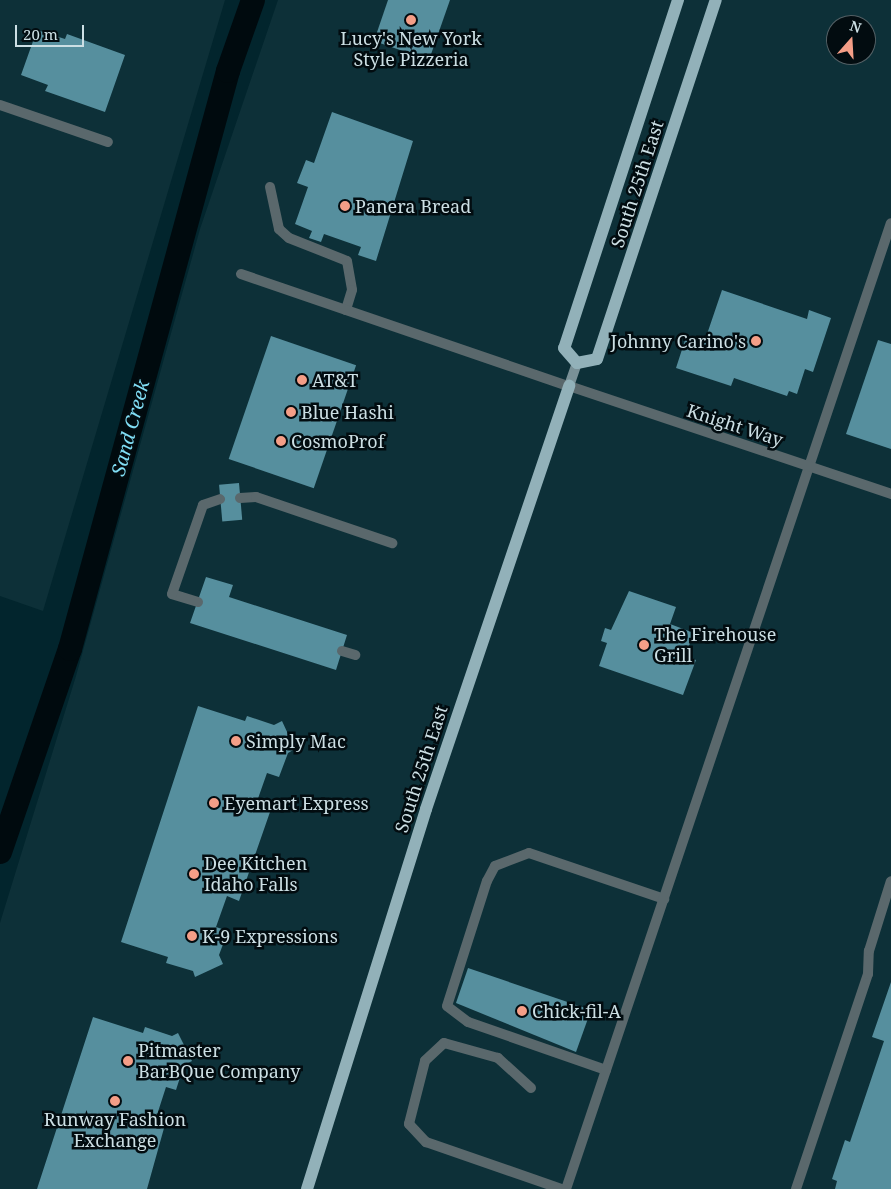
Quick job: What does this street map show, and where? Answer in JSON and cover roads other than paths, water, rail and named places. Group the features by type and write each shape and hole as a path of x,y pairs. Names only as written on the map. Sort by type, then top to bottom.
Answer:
{"main road":[{"name":"South 25th East","path":"577,363 564,348 678,0"},
{"name":"South 25th East","path":"577,363 598,359 716,0"},
{"name":"South 25th East","path":"307,1189 426,809 577,363"}],"street":[{"path":"0,105 108,142"},
{"path":"270,188 279,229 289,238 347,260 352,290 346,310"},
{"path":"531,1088 498,1058 444,1043 425,1061 409,1124 426,1142 564,1189 664,899 891,223"},
{"name":"Knight Way","path":"240,274 891,494"},
{"path":"240,498 256,497 392,543"},
{"path":"198,602 172,594 203,505 220,499"},
{"path":"342,651 355,655"},
{"path":"606,1070 468,1022 447,1006 487,881 495,866 529,853 664,899"},
{"path":"796,1189 868,974 868,951 891,881"}],"waterway":[{"name":"Sand Creek","path":"0,852 70,649 228,71 253,0"}],"place":[{"name":"Lucy's New York Style Pizzeria","path":"411,20"},
{"name":"Panera Bread","path":"345,206"},
{"name":"Johnny Carino's","path":"756,341"},
{"name":"AT&T","path":"302,380"},
{"name":"Blue Hashi","path":"291,412"},
{"name":"CosmoProf","path":"281,441"},
{"name":"The Firehouse Grill","path":"644,645"},
{"name":"Simply Mac","path":"236,741"},
{"name":"Eyemart Express","path":"214,803"},
{"name":"Dee Kitchen Idaho Falls","path":"194,874"},
{"name":"K-9 Expressions","path":"192,936"},
{"name":"Chick-fil-A","path":"522,1011"},
{"name":"Pitmaster BarBQue Company","path":"128,1061"},
{"name":"Runway Fashion Exchange","path":"115,1101"}]}
